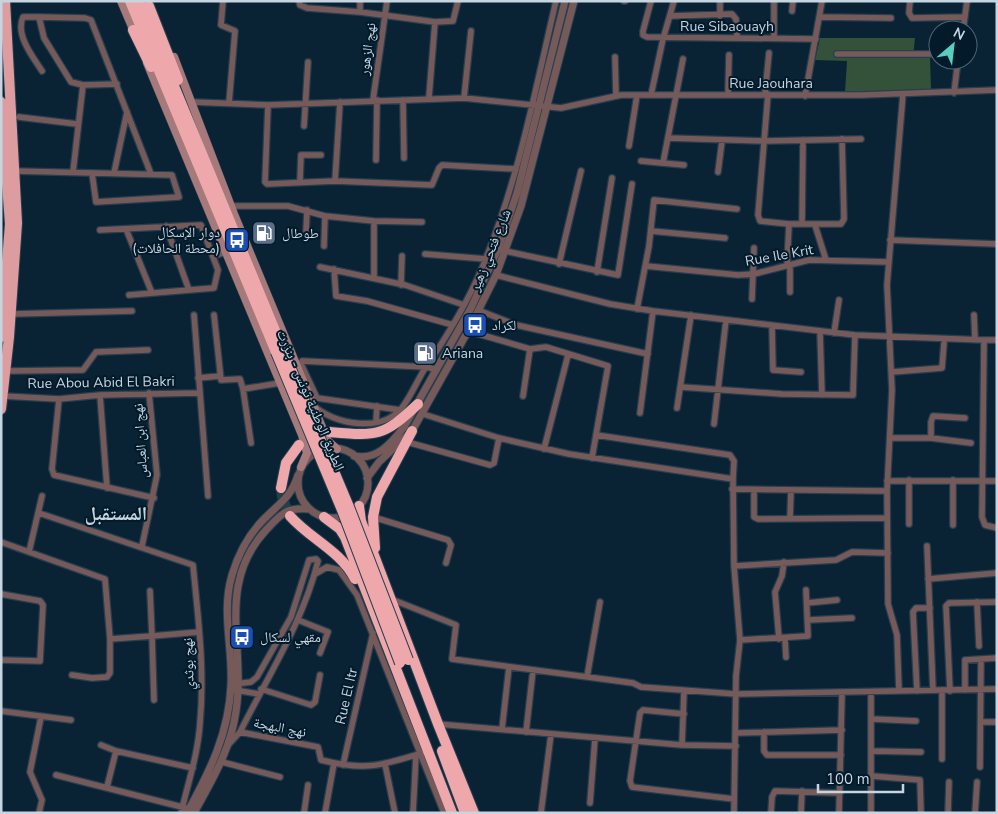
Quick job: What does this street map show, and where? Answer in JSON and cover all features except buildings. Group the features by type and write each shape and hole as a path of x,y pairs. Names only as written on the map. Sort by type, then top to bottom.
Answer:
{"highway":[{"path":"4,337 11,314 17,223 6,1"},
{"name":"الطريق الوطنية تونس - بنزرت","path":"130,1 214,205 279,351"},
{"name":"الطريق الوطنية تونس - بنزرت","path":"139,1 210,173 342,510 466,813"},
{"path":"148,4 192,119 210,173"},
{"path":"133,30 214,205"},
{"path":"1,102 3,164 10,224 4,337 6,371 1,408"},
{"path":"330,432 370,435 378,433 393,426 418,404"},
{"path":"412,431 382,487 372,517 376,549 391,599 474,813"},
{"path":"281,488 286,463 299,445"},
{"path":"359,506 361,521 387,587"},
{"path":"290,516 298,525 326,546 350,568 370,602"},
{"path":"324,517 340,529 345,537 452,813"},
{"name":"الطريق الوطنية تونس - بنزرت","path":"404,662 458,813"}],"main road":[{"path":"121,1 280,383 307,453 302,467"},
{"path":"148,4 175,58 231,206 328,441 337,449"}],"street":[{"path":"223,1 221,25 234,31 229,102"},
{"path":"299,1 302,7 360,12 435,22 453,21 458,1"},
{"path":"360,1 360,12"},
{"name":"نهج الزهور","path":"376,160 375,100 388,1"},
{"path":"314,406 324,415 334,419 364,423 376,422 394,416 400,410 453,325 486,259 516,169 535,106 556,1"},
{"name":"شارع فتحي زهير","path":"354,456 370,457 384,448 404,427 471,308 498,249 517,193 535,106 565,1"},
{"name":"شارع فتحي زهير","path":"367,478 378,462 412,431 423,414 496,275 521,206 574,1"},
{"name":"Rue Sibaouayh","path":"650,1 643,31 643,35 647,37 774,37 816,39"},
{"path":"651,95 663,38 674,1"},
{"path":"720,1 720,16"},
{"path":"774,1 774,37"},
{"path":"792,11 793,1"},
{"path":"804,96 822,1"},
{"path":"910,1 908,13 912,18 965,17"},
{"path":"965,20 967,1"},
{"path":"670,16 720,16 732,14 735,17 737,37"},
{"path":"42,71 29,51 22,27 23,17 85,18 91,20 151,174"},
{"path":"39,17 44,38 68,79 74,84 83,85 117,84"},
{"path":"820,17 891,18"},
{"path":"429,98 435,22"},
{"path":"464,98 471,31"},
{"path":"769,53 765,142 758,218 762,222 839,225 844,220 842,139"},
{"path":"837,54 928,54"},
{"path":"728,95 729,56"},
{"path":"615,57 616,96"},
{"path":"663,163 683,59"},
{"path":"304,126 308,62"},
{"path":"954,93 957,70"},
{"path":"73,172 83,85"},
{"name":"Rue Jaouhara","path":"192,102 268,105 464,98 546,108 566,107 616,96 636,95 767,94 804,96 954,93 997,90"},
{"path":"899,691 897,635 888,604 886,491 892,372 887,297 888,262 904,94"},
{"path":"629,146 636,95"},
{"path":"403,100 404,158"},
{"path":"335,181 340,102"},
{"path":"268,105 265,182 267,184 300,181 335,181 432,185 442,165 516,169"},
{"path":"114,173 127,112"},
{"path":"19,117 78,124"},
{"path":"668,138 765,142 861,139"},
{"path":"802,224 803,140"},
{"path":"718,172 722,141"},
{"path":"300,181 301,155 321,155"},
{"path":"641,161 684,165"},
{"path":"15,171 173,175 179,198 96,202 92,173"},
{"path":"559,264 581,171"},
{"path":"597,272 612,178"},
{"path":"505,251 618,275 632,184"},
{"path":"638,309 646,266 654,200 736,208"},
{"path":"231,206 288,206 325,216 374,221 422,222"},
{"path":"306,232 307,210"},
{"path":"324,246 325,216"},
{"path":"374,221 374,278"},
{"path":"100,230 200,224 218,270 214,288 129,295"},
{"path":"790,224 790,292"},
{"path":"815,225 826,260"},
{"path":"166,226 189,290"},
{"path":"126,229 152,293"},
{"path":"651,231 725,238"},
{"path":"890,240 997,244"},
{"path":"752,299 754,248"},
{"path":"213,256 226,252"},
{"path":"425,254 486,259"},
{"path":"401,285 402,256"},
{"name":"Rue Ile Krit","path":"646,266 731,275 754,274 809,260 888,262"},
{"path":"320,267 401,285 464,306"},
{"path":"334,269 336,296 367,300 453,325"},
{"path":"496,275 582,298 653,311 820,332 890,338 997,340"},
{"path":"834,333 839,300"},
{"path":"478,310 516,325 648,354"},
{"path":"11,314 132,311"},
{"path":"640,413 653,311"},
{"path":"194,315 208,496"},
{"path":"214,315 220,376 223,381 240,379 251,443"},
{"path":"677,408 691,315"},
{"path":"974,315 975,339"},
{"path":"714,424 726,320"},
{"path":"772,326 773,370 801,372"},
{"path":"468,330 530,349 546,348 608,366 592,458"},
{"path":"820,332 822,394"},
{"path":"681,387 851,396 854,394 855,335"},
{"path":"984,340 983,521 989,528 997,528"},
{"path":"892,372 942,368 944,343"},
{"path":"523,396 530,349"},
{"path":"6,371 83,370 96,352 148,350"},
{"path":"544,449 568,355"},
{"path":"400,410 315,397 302,361 427,367 437,370"},
{"path":"198,378 220,376"},
{"path":"243,389 280,383"},
{"name":"نهج ابن العباس","path":"142,546 154,498 156,475 150,393"},
{"name":"Rue Abou Abid El Bakri","path":"3,396 59,399 100,395 199,393"},
{"path":"100,395 107,488"},
{"path":"59,399 53,473 57,476 154,498"},
{"path":"376,406 376,422"},
{"path":"423,414 499,438 544,449 592,458 732,478"},
{"path":"931,438 933,416 965,418"},
{"path":"596,435 730,455 734,461 732,478 734,566 740,640 736,694 734,813"},
{"path":"407,442 490,465 494,463 499,438"},
{"path":"890,438 931,438 971,443"},
{"path":"337,449 354,456 365,470 367,478 366,493 359,506 342,517 324,517 309,510 290,509 278,517 253,546 242,569 235,606 239,687 228,746 222,762 189,811 216,758 227,715 231,687 226,607 236,561 257,526 294,489 302,467 316,452 337,449"},
{"path":"298,475 299,494 309,510"},
{"path":"887,480 997,481"},
{"path":"909,480 909,524"},
{"path":"953,480 953,525"},
{"path":"732,489 886,491"},
{"path":"754,490 755,518 886,518"},
{"path":"790,519 791,490"},
{"path":"29,552 42,496"},
{"path":"39,513 142,546"},
{"path":"372,517 448,540 451,545 446,563"},
{"path":"1,542 106,580 110,673 107,677 92,678 72,675"},
{"name":"نهج بوثدي","path":"142,546 193,565 202,674 200,723 192,768 189,811 181,813"},
{"path":"927,546 933,690"},
{"path":"734,566 836,560 852,552 888,552"},
{"path":"228,746 240,732 298,620 318,561 312,558 309,560 290,617 257,677 239,687"},
{"path":"784,562 782,576 774,592 786,657"},
{"path":"315,574 327,567 339,570 344,574 357,595 444,813"},
{"path":"928,579 997,572"},
{"path":"740,640 808,636 806,590"},
{"path":"150,592 154,700"},
{"path":"1,594 42,602 41,660 38,663 1,660"},
{"path":"391,599 456,625 452,659 587,676 633,683 644,688 736,694 997,689"},
{"path":"807,603 837,600"},
{"path":"587,676 600,602"},
{"path":"977,602 979,646"},
{"path":"950,690 946,606 949,603 997,602"},
{"path":"917,691 913,612 916,608 930,608"},
{"path":"808,620 852,618"},
{"path":"298,620 328,632 320,653"},
{"path":"110,639 199,632"},
{"name":"Rue El Itr","path":"343,765 373,633"},
{"path":"965,690 964,661 997,658"},
{"path":"980,767 981,659"},
{"path":"502,730 509,667"},
{"path":"526,732 533,670"},
{"path":"231,687 260,691 311,705 315,702 320,675"},
{"path":"942,690 942,759"},
{"path":"682,745 684,691"},
{"path":"871,813 872,692"},
{"path":"839,813 842,693"},
{"path":"1,718 2,711 71,720"},
{"path":"684,714 641,711 630,781 633,788 734,799"},
{"path":"39,813 42,800 30,772 41,717"},
{"path":"872,719 916,722"},
{"path":"981,722 997,722"},
{"path":"438,724 682,745 736,746"},
{"path":"736,733 842,730"},
{"name":"نهج البهجة","path":"240,732 318,747 321,760 334,763"},
{"path":"764,732 764,751 766,755 841,755"},
{"path":"541,813 552,734"},
{"path":"590,804 595,738"},
{"path":"101,745 116,751 192,768"},
{"path":"107,787 116,751"},
{"path":"871,751 920,752"},
{"path":"325,813 334,763 368,768 419,754"},
{"path":"413,813 419,754"},
{"path":"222,762 280,777"},
{"path":"385,764 395,813"},
{"path":"56,775 107,787 189,811"},
{"path":"872,776 920,780 922,783 921,813"},
{"path":"948,813 949,782"},
{"path":"975,813 976,782"},
{"path":"304,813 308,785"},
{"path":"771,813 772,797 775,791 840,793"},
{"path":"801,813 802,791"}],"green space":[{"path":"820,38 915,38 913,57 928,57 931,89 845,92 847,61 815,60"}],"tunnel":[{"path":"281,488 282,497 290,516"}],"place":[{"name":"طوطال","path":"264,233"},
{"name":"دوار الإسكال (محطة الحافلات)","path":"237,240"},
{"name":"لكراد","path":"475,325"},
{"name":"Ariana","path":"425,353"},
{"name":"مقهي لسكال","path":"242,637"}],"district":[{"name":"المستقبل","path":"116,513"}]}
